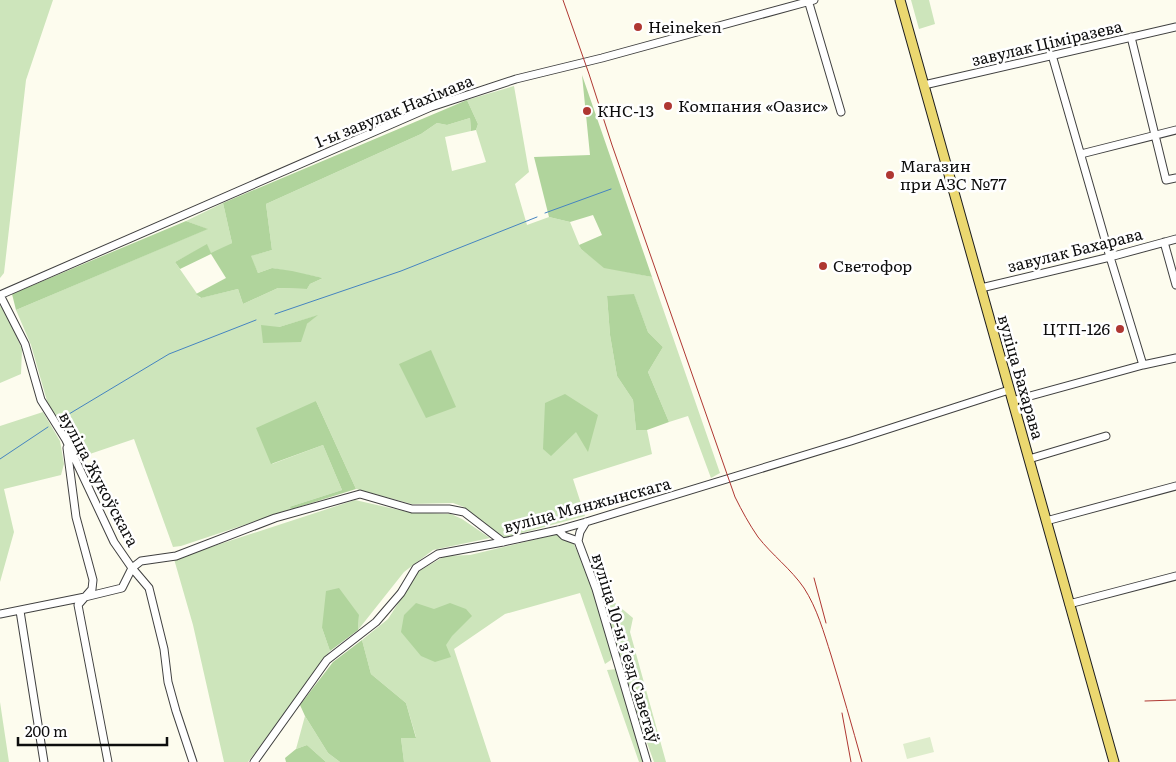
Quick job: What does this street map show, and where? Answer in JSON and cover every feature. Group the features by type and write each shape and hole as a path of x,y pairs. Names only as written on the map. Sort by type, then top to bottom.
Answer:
{"main road":[{"name":"вуліца Бахарава","path":"900,0 1114,762"}],"street":[{"path":"810,1 841,112"},
{"name":"1-ы завулак Нахімава","path":"0,295 431,107 511,81 810,1"},
{"name":"завулак Ціміразева","path":"924,85 1176,27"},
{"path":"1131,37 1166,180 1176,178"},
{"path":"1052,55 1143,365"},
{"path":"1081,154 1176,130"},
{"name":"завулак Бахарава","path":"981,288 1176,239"},
{"path":"1164,242 1176,285"},
{"name":"вуліца Жукоўскага","path":"0,295 25,344 41,400 66,440 114,542 149,588 164,649 168,682 193,762"},
{"path":"1012,400 1176,358"},
{"name":"вуліца Мянжынскага","path":"254,762 327,660 376,622 401,593 416,568 438,554 503,542 586,522 851,441 1009,390"},
{"path":"1029,459 1106,436"},
{"path":"66,440 76,517 93,580 92,589 78,605 108,762"},
{"path":"1046,521 1176,486"},
{"path":"0,614 122,588 132,568 141,560 176,556 275,518 360,494 412,509 449,509 464,512 503,542"},
{"name":"вуліца 10-ы зʼезд Саветаў","path":"586,522 580,532 578,541 596,589 647,762"},
{"name":"вуліца 10-ы зʼезд Саветаў","path":"558,530 564,536 578,541"},
{"path":"1069,604 1176,576"},
{"path":"20,610 44,762"}],"green space":[{"path":"0,0 53,0 26,80 4,273 0,278"},
{"path":"911,0 929,0 935,24 919,29"},
{"path":"582,75 652,277 604,268 581,249 579,245 602,235 593,215 570,222 549,217 534,157 590,155"},
{"path":"514,86 529,172 515,184 527,225 549,217 570,222 581,249 604,267 652,277 720,473 711,478 688,416 669,422 648,372 663,347 648,332 634,295 607,296 610,335 617,376 633,400 636,430 647,430 652,454 573,479 585,516 503,538 464,507 453,503 412,504 356,489 316,401 272,464 323,445 342,490 289,507 292,509 173,547 134,439 81,457 49,408 31,345 16,310 207,229 186,221 223,203 232,243 211,254 207,245 175,262 200,298 238,289 243,304 278,288 307,289 310,284 323,278 272,268 258,273 250,256 272,250 266,204 421,134 437,123 447,125 470,118 471,131 445,137 452,171 486,162 476,130 478,124 467,100","holes":["316,316 307,324 263,342 279,327"]},
{"path":"467,100 478,124 476,130 471,131 470,118 447,125 437,123 421,134 266,204 272,250 251,256 258,273 272,268 323,278 310,284 307,289 278,288 243,304 238,289 201,298 196,294 226,278 211,254 180,269 175,262 207,244 211,253 232,243 223,203"},
{"path":"186,221 208,229 16,310 12,294"},
{"path":"634,294 648,332 663,347 648,372 669,422 647,430 636,430 633,400 617,376 610,335 607,296"},
{"path":"0,306 4,309 22,349 21,374 0,383"},
{"path":"318,315 307,324 301,342 263,343 261,325 279,327"},
{"path":"431,350 456,407 426,418 399,364"},
{"path":"565,394 598,415 588,452 576,432 551,456 543,449 545,403"},
{"path":"316,401 356,489 292,509 289,507 342,490 323,445 271,464 256,428"},
{"path":"43,412 60,441 64,464 61,475 4,489 14,532 0,582 0,426"},
{"path":"355,500 408,512 451,514 462,519 490,538 433,550 404,572 358,630 359,615 322,628 330,651 248,762 224,762 193,625 174,559"},
{"path":"558,534 573,542 594,588 612,654 611,660 605,664 580,593 505,614 454,649 491,762 404,762 401,738 416,737 406,703 371,674 362,640 388,619 419,571 445,556 470,555"},
{"path":"339,588 359,615 358,630 330,651 322,628 326,591"},
{"path":"602,592 633,618 630,632 666,762 654,762 630,696"},
{"path":"416,603 434,609 450,603 466,609 472,616 452,636 446,645 451,657 435,662 421,656 401,632 404,615"},
{"path":"362,640 371,674 406,703 416,738 401,738 404,762 340,762 328,753 300,705 333,662"},
{"path":"617,669 644,762 639,762 607,670"},
{"path":"0,702 9,762 0,762"},
{"path":"305,716 328,753 340,762 326,762 307,745 296,749"},
{"path":"930,737 934,752 907,759 903,744"},
{"path":"307,745 326,762 286,762 285,758 296,749"}],"waterway":[{"path":"545,213 611,189"},
{"path":"275,314 401,271 537,217"},
{"path":"59,420 169,354 256,320"},
{"path":"0,459 48,427"}],"railway":[{"path":"563,0 735,497 758,537 799,581 813,604 831,655 862,762"},
{"path":"814,578 826,623"},
{"path":"1145,701 1176,700"},
{"path":"842,713 851,762"}],"place":[{"name":"Heineken","path":"638,27"},
{"name":"Компания «Оазис»","path":"668,106"},
{"name":"КНС-13","path":"587,111"},
{"name":"Магазин при АЗС №77","path":"890,175"},
{"name":"Светофор","path":"823,266"},
{"name":"ЦТП-126","path":"1120,329"}]}
